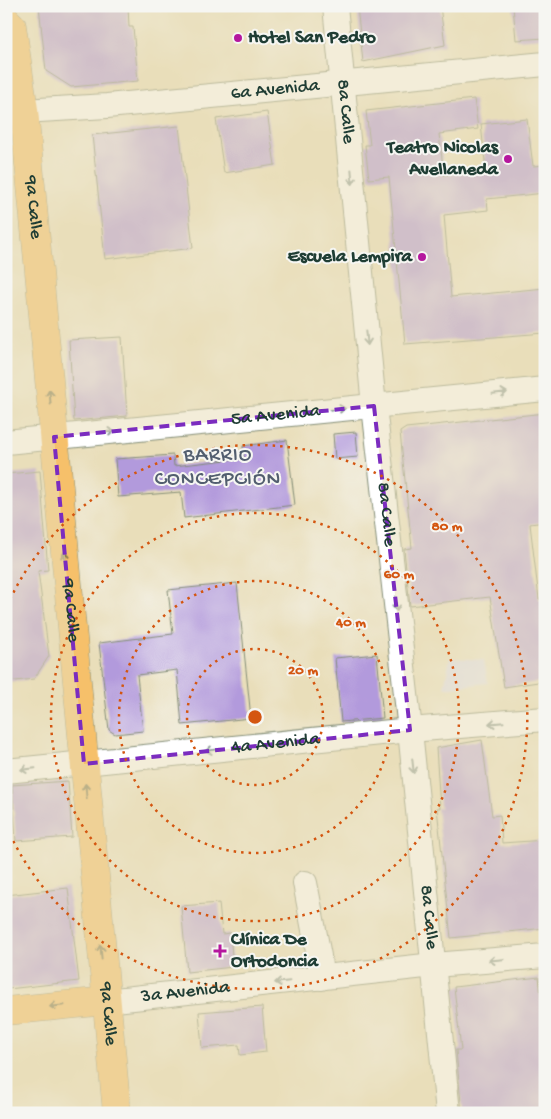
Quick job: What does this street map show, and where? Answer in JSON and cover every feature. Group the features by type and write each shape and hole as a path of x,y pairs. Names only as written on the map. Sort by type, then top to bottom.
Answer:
{"main road":[{"name":"9a Calle","path":"10,17 15,111 54,437 118,1113"},
{"name":"3a Avenida","path":"6,1011 106,1001"}],"street":[{"name":"8a Calle","path":"335,6 374,406 410,730 448,1113"},
{"name":"6a Avenida","path":"15,111 107,106 545,64"},
{"name":"5a Avenida","path":"6,442 545,389"},
{"name":"4a Avenida","path":"6,771 410,730 545,719"},
{"path":"305,882 319,956 321,978"},
{"name":"3a Avenida","path":"106,1001 545,956"}],"highlighted area":[{"path":"374,406 410,730 84,764 54,437"}],"shaded area":[{"path":"450,658 484,660 488,683 444,688"}],"building":[{"path":"39,6 128,6 129,27 133,27 138,81 71,87 46,71"},
{"path":"357,6 440,6 445,45 363,62"},
{"path":"513,6 545,6 545,38 516,40"},
{"path":"474,99 478,129 439,134 444,175 486,170 481,124 527,119 533,166 545,165 545,193 487,199 488,210 444,215 451,297 545,288 545,333 405,344 389,177 369,179 365,145 370,145 366,111"},
{"path":"267,112 275,165 224,173 216,119"},
{"path":"179,126 193,248 105,259 92,135"},
{"path":"122,337 127,416 74,421 69,340"},
{"path":"545,413 545,522 530,524 539,599 545,599 545,681 504,687 490,597 410,606 404,549 412,548 400,432 406,428"},
{"path":"356,432 358,457 335,459 333,434"},
{"path":"287,440 295,505 184,518 181,492 118,497 115,459 173,455 174,466 244,458 243,446"},
{"path":"40,471 48,570 38,571 49,656 34,679 6,682 6,474"},
{"path":"237,583 251,718 182,725 177,670 137,675 143,731 115,734 109,730 99,643 173,634 168,590"},
{"path":"377,654 383,718 341,722 335,658"},
{"path":"482,740 492,816 500,815 502,843 545,840 545,928 451,938 437,808 440,808 436,748"},
{"path":"68,781 72,837 16,841 12,785"},
{"path":"68,888 79,981 8,989 6,973 6,895"},
{"path":"219,903 222,934 230,933 233,967 187,972 181,906"},
{"path":"539,977 545,1036 545,1113 462,1113 456,1050 461,1050 454,987"},
{"path":"262,1007 266,1052 240,1055 239,1045 202,1048 199,1012"}],"place":[{"name":"Hotel San Pedro","path":"238,38"},
{"name":"Teatro Nicolas Avellaneda","path":"508,159"},
{"name":"Escuela Lempira","path":"422,257"},
{"name":"Clínica De Ortodoncia","path":"220,951"}],"district":[{"name":"BARRIO CONCEPCIÓN","path":"218,468"}]}
